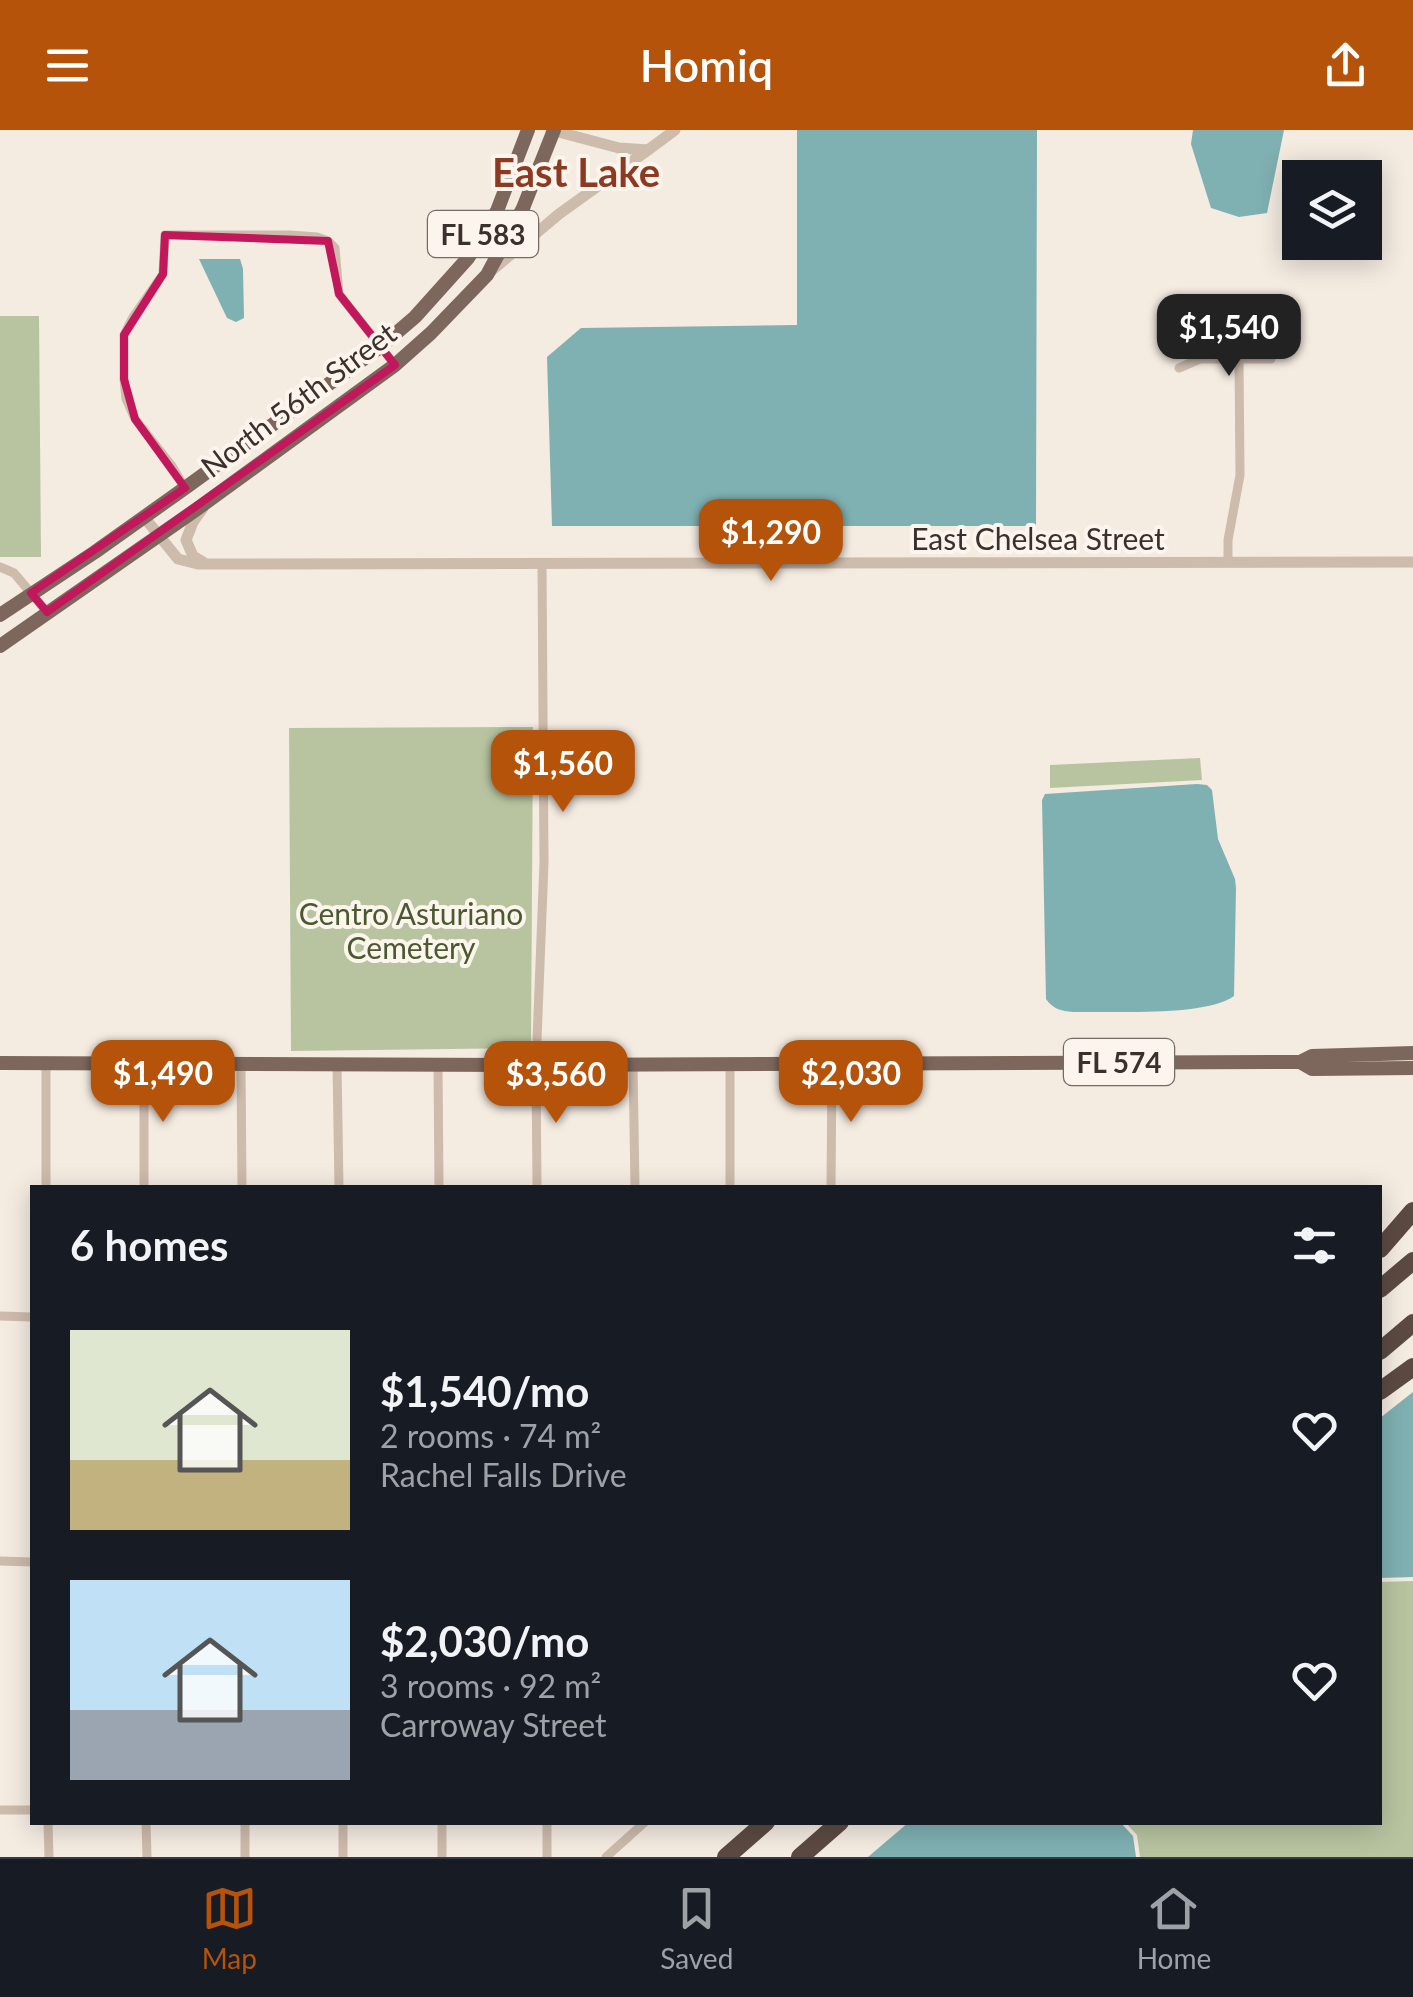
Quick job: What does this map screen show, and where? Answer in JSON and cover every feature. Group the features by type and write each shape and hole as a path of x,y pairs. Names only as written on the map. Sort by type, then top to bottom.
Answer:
{"highway":[{"path":"1382,1247 1413,1211"},
{"path":"1382,1288 1413,1261"},
{"path":"1382,1349 1413,1322"},
{"path":"1382,1390 1413,1367"},
{"path":"726,1857 763,1825"},
{"path":"800,1857 837,1825"}],"main road":[{"name":"North 56th Street","path":"0,615 185,488 415,318 468,258 497,211 528,130"},
{"name":"North 56th Street","path":"0,646 208,501 395,365 431,333 487,274 523,208 553,130"},
{"name":"FL 574","path":"0,1063 1300,1062 1312,1056 1413,1053"},
{"path":"1300,1062 1312,1069 1413,1068"}],"street":[{"path":"553,130 619,148 648,150"},
{"path":"590,130 602,143"},
{"path":"487,274 559,214 675,130"},
{"path":"185,488 136,419 126,398 124,379 124,335 163,274 165,235 290,235 328,241 335,248 339,294 395,365"},
{"path":"1179,368 1200,360 1271,359"},
{"path":"1228,562 1228,540 1240,475 1240,360"},
{"path":"208,501 186,540 193,556 212,564"},
{"name":"East Chelsea Street","path":"144,517 183,562 212,564 1413,562"},
{"path":"537,1185 536,1064 544,863 542,564"},
{"path":"0,567 14,574 47,612"},
{"path":"831,1185 832,1062"},
{"path":"46,1063 46,1185"},
{"path":"730,1063 730,1185"},
{"path":"144,1064 144,1185"},
{"path":"241,1064 242,1185"},
{"path":"338,1064 339,1185"},
{"path":"438,1064 439,1185"},
{"path":"634,1064 634,1185"},
{"path":"0,1316 30,1317"},
{"path":"0,1561 30,1562"},
{"path":"0,1810 30,1810"},
{"path":"48,1825 49,1857"},
{"path":"146,1825 146,1857"},
{"path":"245,1825 245,1857"},
{"path":"343,1825 343,1857"},
{"path":"442,1825 442,1857"},
{"path":"547,1825 547,1857"},
{"path":"606,1857 642,1825"}],"highlighted area":[{"path":"165,235 328,241 339,294 395,365 47,612 31,593 185,488 135,419 124,379 124,335 163,274"}],"green space":[{"path":"0,316 39,316 41,557 0,557"},
{"name":"Centro Asturiano Cemetery","path":"533,727 531,1048 291,1051 289,728"},
{"path":"1200,758 1202,780 1050,788 1050,765"},
{"path":"1413,1581 1413,1857 1140,1857 1137,1835 1128,1825 1382,1825 1382,1582"}],"water":[{"path":"797,130 1037,130 1036,526 552,526 547,357 581,328 797,325"},
{"path":"1193,130 1284,130 1267,213 1239,217 1211,208 1191,144"},
{"path":"199,259 240,259 244,318 236,322 227,318"},
{"path":"1197,784 1212,790 1218,839 1235,879 1234,996 1221,1003 1181,1010 1073,1012 1054,1007 1046,999 1042,800 1045,794"},
{"path":"1413,1392 1413,1577 1382,1578 1382,1416"},
{"path":"905,1825 1123,1825 1133,1836 1136,1857 868,1857"}],"district":[{"name":"East Lake","path":"576,172"}]}
